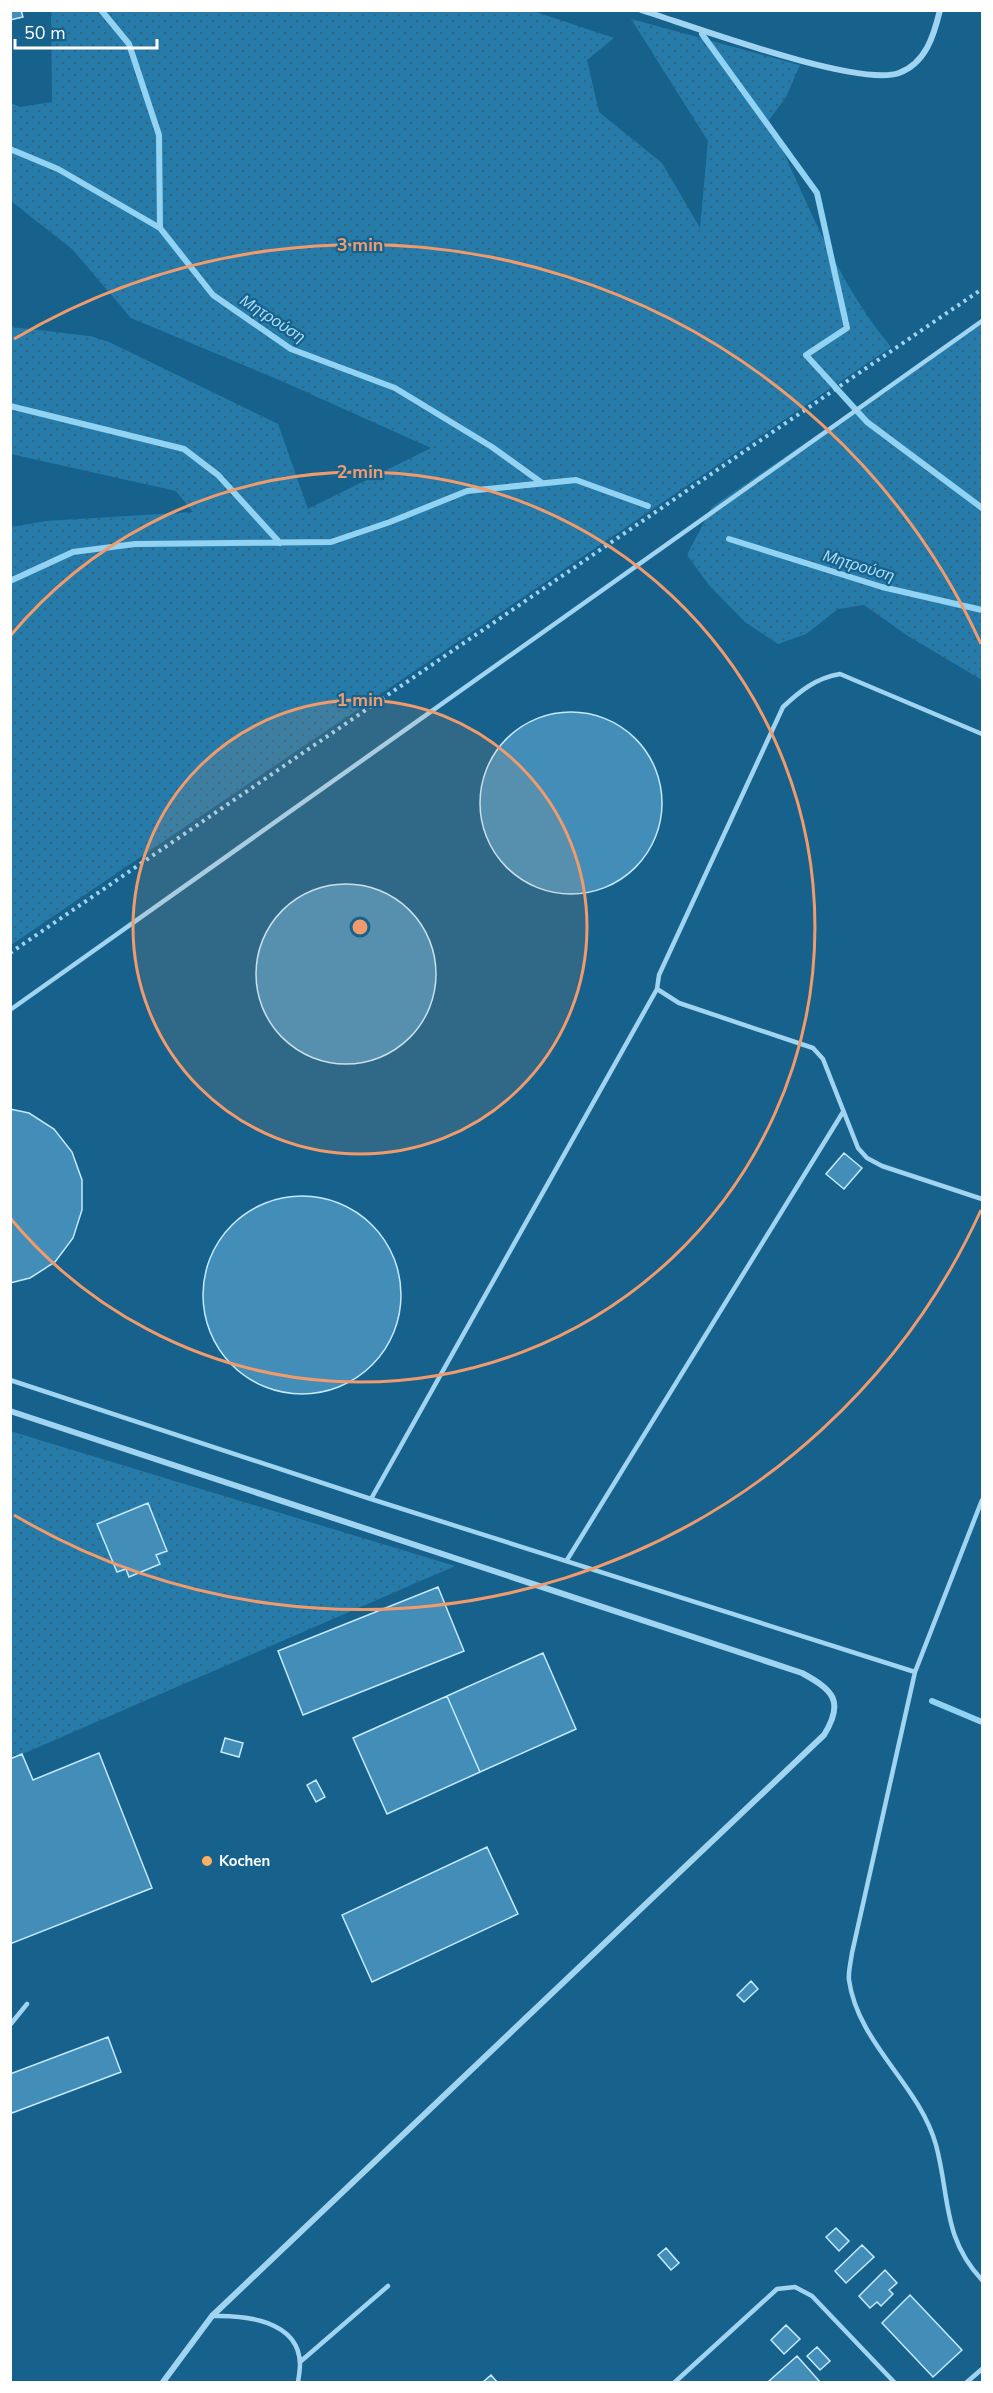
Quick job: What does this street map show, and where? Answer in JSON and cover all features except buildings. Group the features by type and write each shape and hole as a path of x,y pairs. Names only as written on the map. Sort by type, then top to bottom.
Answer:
{"street":[{"path":"641,10 818,65 882,75 899,73 918,60 934,35 940,10"},
{"path":"10,1411 802,1673 825,1686 834,1700 833,1720 824,1735 212,2316 163,2382"}],"lane":[{"path":"10,1010 982,321"},
{"path":"372,1499 657,989 659,975 783,707 804,687 827,676 840,674 982,734"},
{"path":"657,989 679,1003 813,1048 824,1059 858,1148 867,1158 882,1166 982,1199"},
{"path":"567,1560 843,1112"},
{"path":"10,1380 372,1499 915,1672"},
{"path":"982,1500 915,1672 852,1953 849,1979 858,2010 876,2044 925,2117 936,2145 952,2230 969,2266 982,2280"},
{"path":"10,2025 27,2004"},
{"path":"300,2362 388,2286"},
{"path":"675,2382 777,2289 795,2287 812,2296 894,2382"},
{"path":"212,2316 234,2315 254,2318 278,2328 293,2341 300,2362 298,2382"},
{"path":"967,2382 982,2369"}],"path":[{"path":"10,953 982,289"}],"shaded area":[{"path":"530,10 614,38 587,60 599,112 662,163 700,228 708,141 631,19 800,65 786,97 769,120 838,266 871,321 891,347 11,945 11,527 46,521 193,512 176,491 11,454 11,327 90,336 109,342 278,424 308,509 431,448 277,379 131,318 72,249 11,201 11,103 20,107 52,102 51,11"},
{"path":"982,322 982,680 908,636 864,605 838,609 806,634 778,644 745,622 709,585 687,555 712,507"},
{"path":"10,1431 455,1566 11,1759"}],"waterway":[{"path":"101,10 129,44 159,135 160,228"},
{"path":"702,34 817,193 847,328 806,355 867,422 982,508"},
{"name":"Μητρούση","path":"10,149 58,169 160,228 213,295 291,349 395,388 492,447 542,483"},
{"name":"Μητρούση","path":"10,406 184,449 218,475 280,543"},
{"name":"Μητρούση","path":"10,581 73,552 135,544 331,542 390,522 467,491 576,480 648,506"},
{"name":"Μητρούση","path":"729,539 882,587 982,610"},
{"path":"932,1701 982,1722"}],"place":[{"name":"Kochen","path":"207,1861"}]}
